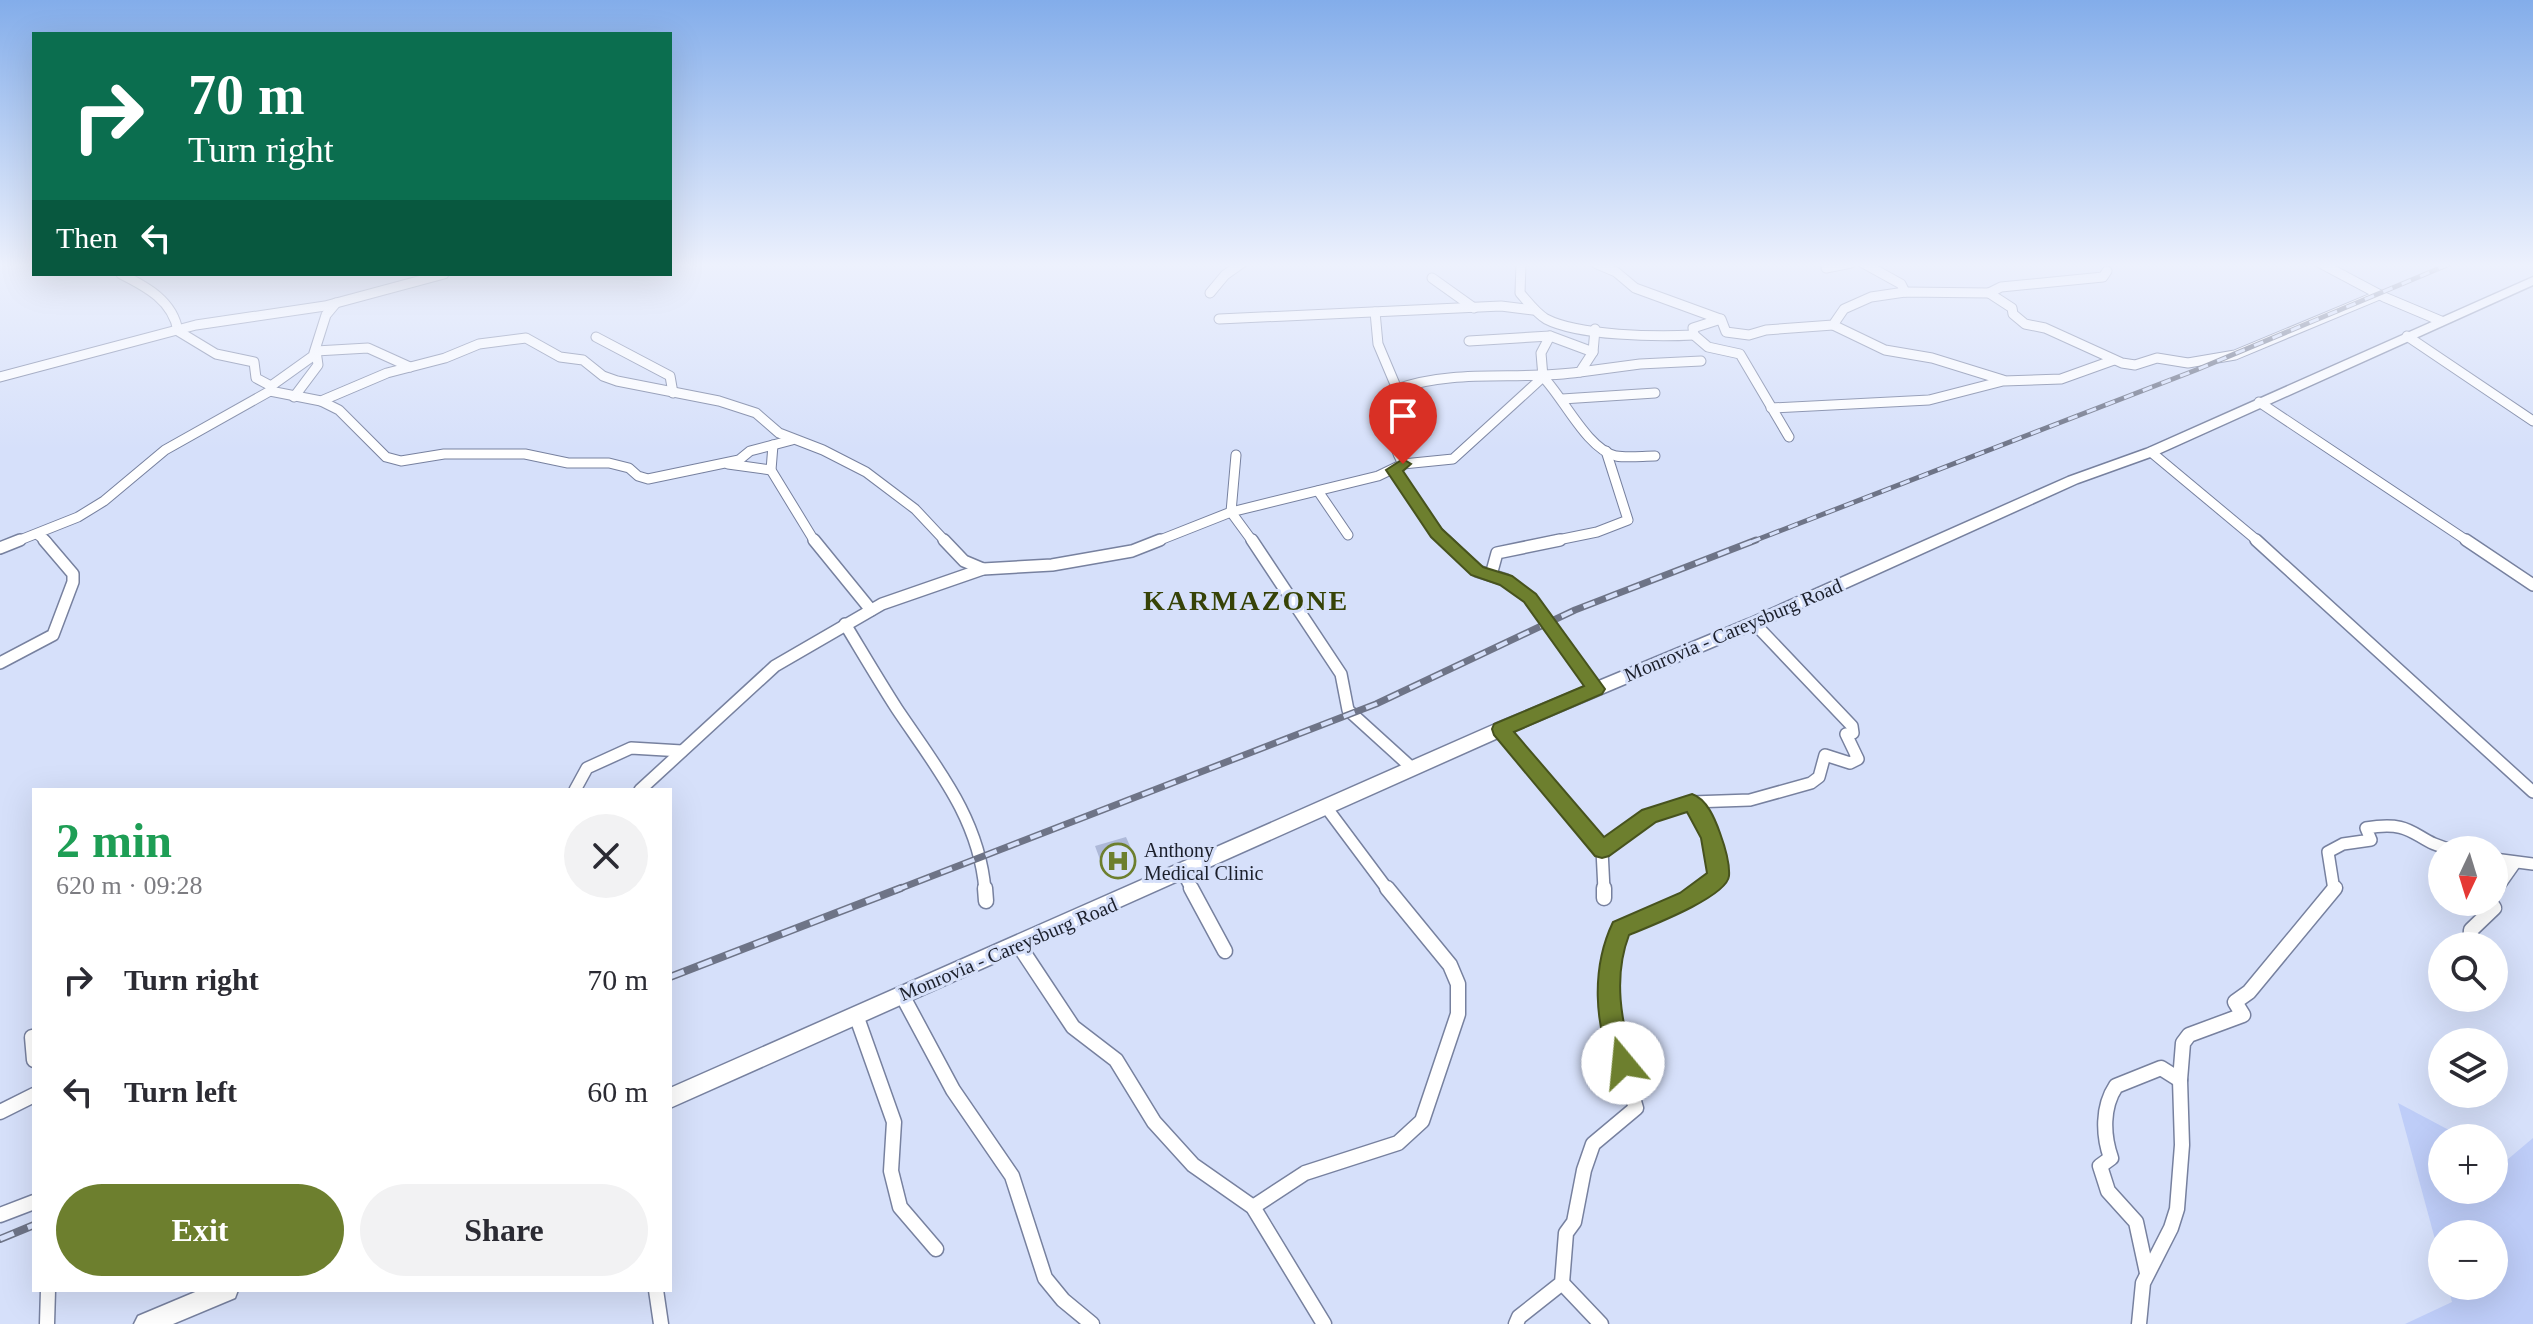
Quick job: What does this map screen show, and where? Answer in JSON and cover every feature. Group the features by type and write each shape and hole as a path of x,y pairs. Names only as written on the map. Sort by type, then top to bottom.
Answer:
{"main road":[{"name":"Monrovia - Careysburg Road","path":"672,1097 1183,873 1501,729 1754,623 2073,480 2151,452 2432,325"},
{"path":"146,1324 222,1292"}],"street":[{"path":"177,325 178,331"},
{"path":"0,377 204,325"},
{"path":"294,397 318,365 316,351 322,325"},
{"path":"1376,325 1378,344 1397,389 1389,423 1399,467 1437,533 1477,571 1519,588 1530,598 1596,689"},
{"path":"1563,325 1675,337 1694,335"},
{"path":"1701,325 1693,328 1694,335 1708,347 1740,354 1789,437"},
{"path":"1723,325 1726,332 1749,335 1758,330 1812,329 1833,325 1885,350 1932,358 2003,381"},
{"path":"2029,325 2045,328 2114,360 2135,365 2157,358 2188,363 2223,358 2305,325"},
{"path":"1580,372 1593,352 1595,329"},
{"path":"178,331 192,334 219,356 238,356 254,362 256,378 271,388 294,397 321,401 339,410 386,457 401,461 444,454 525,454 568,463 609,463 629,468 638,476 648,479 739,460 750,451 792,440"},
{"path":"1469,341 1550,336 1593,352"},
{"path":"1550,336 1541,353 1543,377 1562,399 1568,414 1606,451 1617,456 1655,456"},
{"path":"2407,336 2533,421"},
{"path":"596,337 670,376 673,393"},
{"path":"321,401 387,373 445,358 479,344 526,338 560,357 583,360 603,376 617,381 719,401 756,413 768,426 792,440 823,450 866,472 915,509 964,561 983,569"},
{"path":"0,548 38,535 104,501 165,450 271,388 307,362 316,351 368,348 410,367"},
{"path":"1771,408 1929,400 2003,381 2061,379 2114,360"},
{"path":"1397,389 1436,381 1556,378 1640,364 1701,361"},
{"path":"642,788 775,666 871,610 983,569 1052,565 1132,551 1231,512 1399,467 1453,459 1543,377"},
{"path":"1562,399 1655,393"},
{"path":"2259,402 2533,585"},
{"path":"773,445 771,470 827,559 871,610"},
{"path":"1491,575 1497,553 1523,544 1558,541 1615,528 1628,520 1606,451"},
{"path":"2151,452 2272,553 2533,792"},
{"path":"1236,455 1231,512 1283,583 1341,674 1348,710 1413,769"},
{"path":"725,463 771,470"},
{"path":"1318,491 1348,535"},
{"path":"0,663 53,635 73,582 70,567 38,535"},
{"path":"1602,850 1649,816 1692,802 1766,797 1819,777 1825,755 1850,763 1858,759 1846,734 1853,733 1852,726 1754,623"},
{"path":"845,624 896,707 951,787 982,856 986,901"},
{"path":"1501,729 1602,850 1604,898"},
{"path":"576,788 587,768 631,748 682,751"},
{"path":"1516,1324 1519,1317 1562,1283 1566,1233 1574,1222 1584,1170 1593,1144 1636,1108 1610,1023 1610,956 1620,929 1687,900 1718,877 1705,820 1692,802"},
{"path":"1253,1207 1305,1173 1377,1152 1411,1136 1422,1121 1458,1014 1458,984 1450,965 1416,927 1326,807"},
{"path":"2139,1324 2147,1273 2171,1228 2177,1209 2182,1145 2180,1080 2183,1043 2189,1035 2243,1015 2235,1002 2249,992 2335,889 2328,852 2334,847 2371,840 2366,828 2389,825 2405,826 2428,843"},
{"path":"2508,862 2533,864"},
{"path":"2508,873 2515,863"},
{"path":"1183,873 1225,951"},
{"path":"2471,932 2486,916"},
{"path":"1018,944 1073,1027 1116,1060 1154,1122 1193,1165 1253,1207 1324,1324"},
{"path":"902,995 953,1090 1012,1176 1045,1278 1063,1300 1092,1324"},
{"path":"856,1015 894,1122 891,1171 900,1207 936,1249"},
{"path":"2147,1273 2136,1222 2108,1191 2100,1166 2111,1158 2106,1146 2110,1096 2116,1086 2161,1068 2180,1080"},
{"path":"0,1112 32,1096"},
{"path":"0,1215 32,1203"},
{"path":"1562,1283 1601,1324"},
{"path":"47,1324 48,1292"},
{"path":"656,1292 661,1324"}],"shaded area":[{"path":"2398,1103 2438,1124 2428,1124 2428,1204 2508,1204 2508,1159 2533,1138 2533,1324 2405,1324 2452,1300 2508,1300 2508,1220 2430,1220"}],"building":[{"name":"Anthony Medical Clinic","path":"1126,837 1133,853 1127,855 1133,869 1113,875 1108,863 1102,865 1095,846"}],"railway":[{"path":"1751,542 2196,370 2304,325"},
{"path":"896,890 1376,704 1575,610 1756,540"},
{"path":"672,976 901,888"},
{"path":"0,1239 32,1226"}],"place":[{"name":"Anthony Medical Clinic","path":"1118,861"}],"district":[{"name":"KARMAZONE","path":"1246,600"}],"route":[{"path":"1403,464 1394,470 1437,533 1477,571 1506,580 1530,598 1596,689 1501,729 1602,850 1649,816 1676,806 1692,802 1705,820 1718,877 1687,900 1620,929 1610,956 1610,1023 1623,1063"}]}
